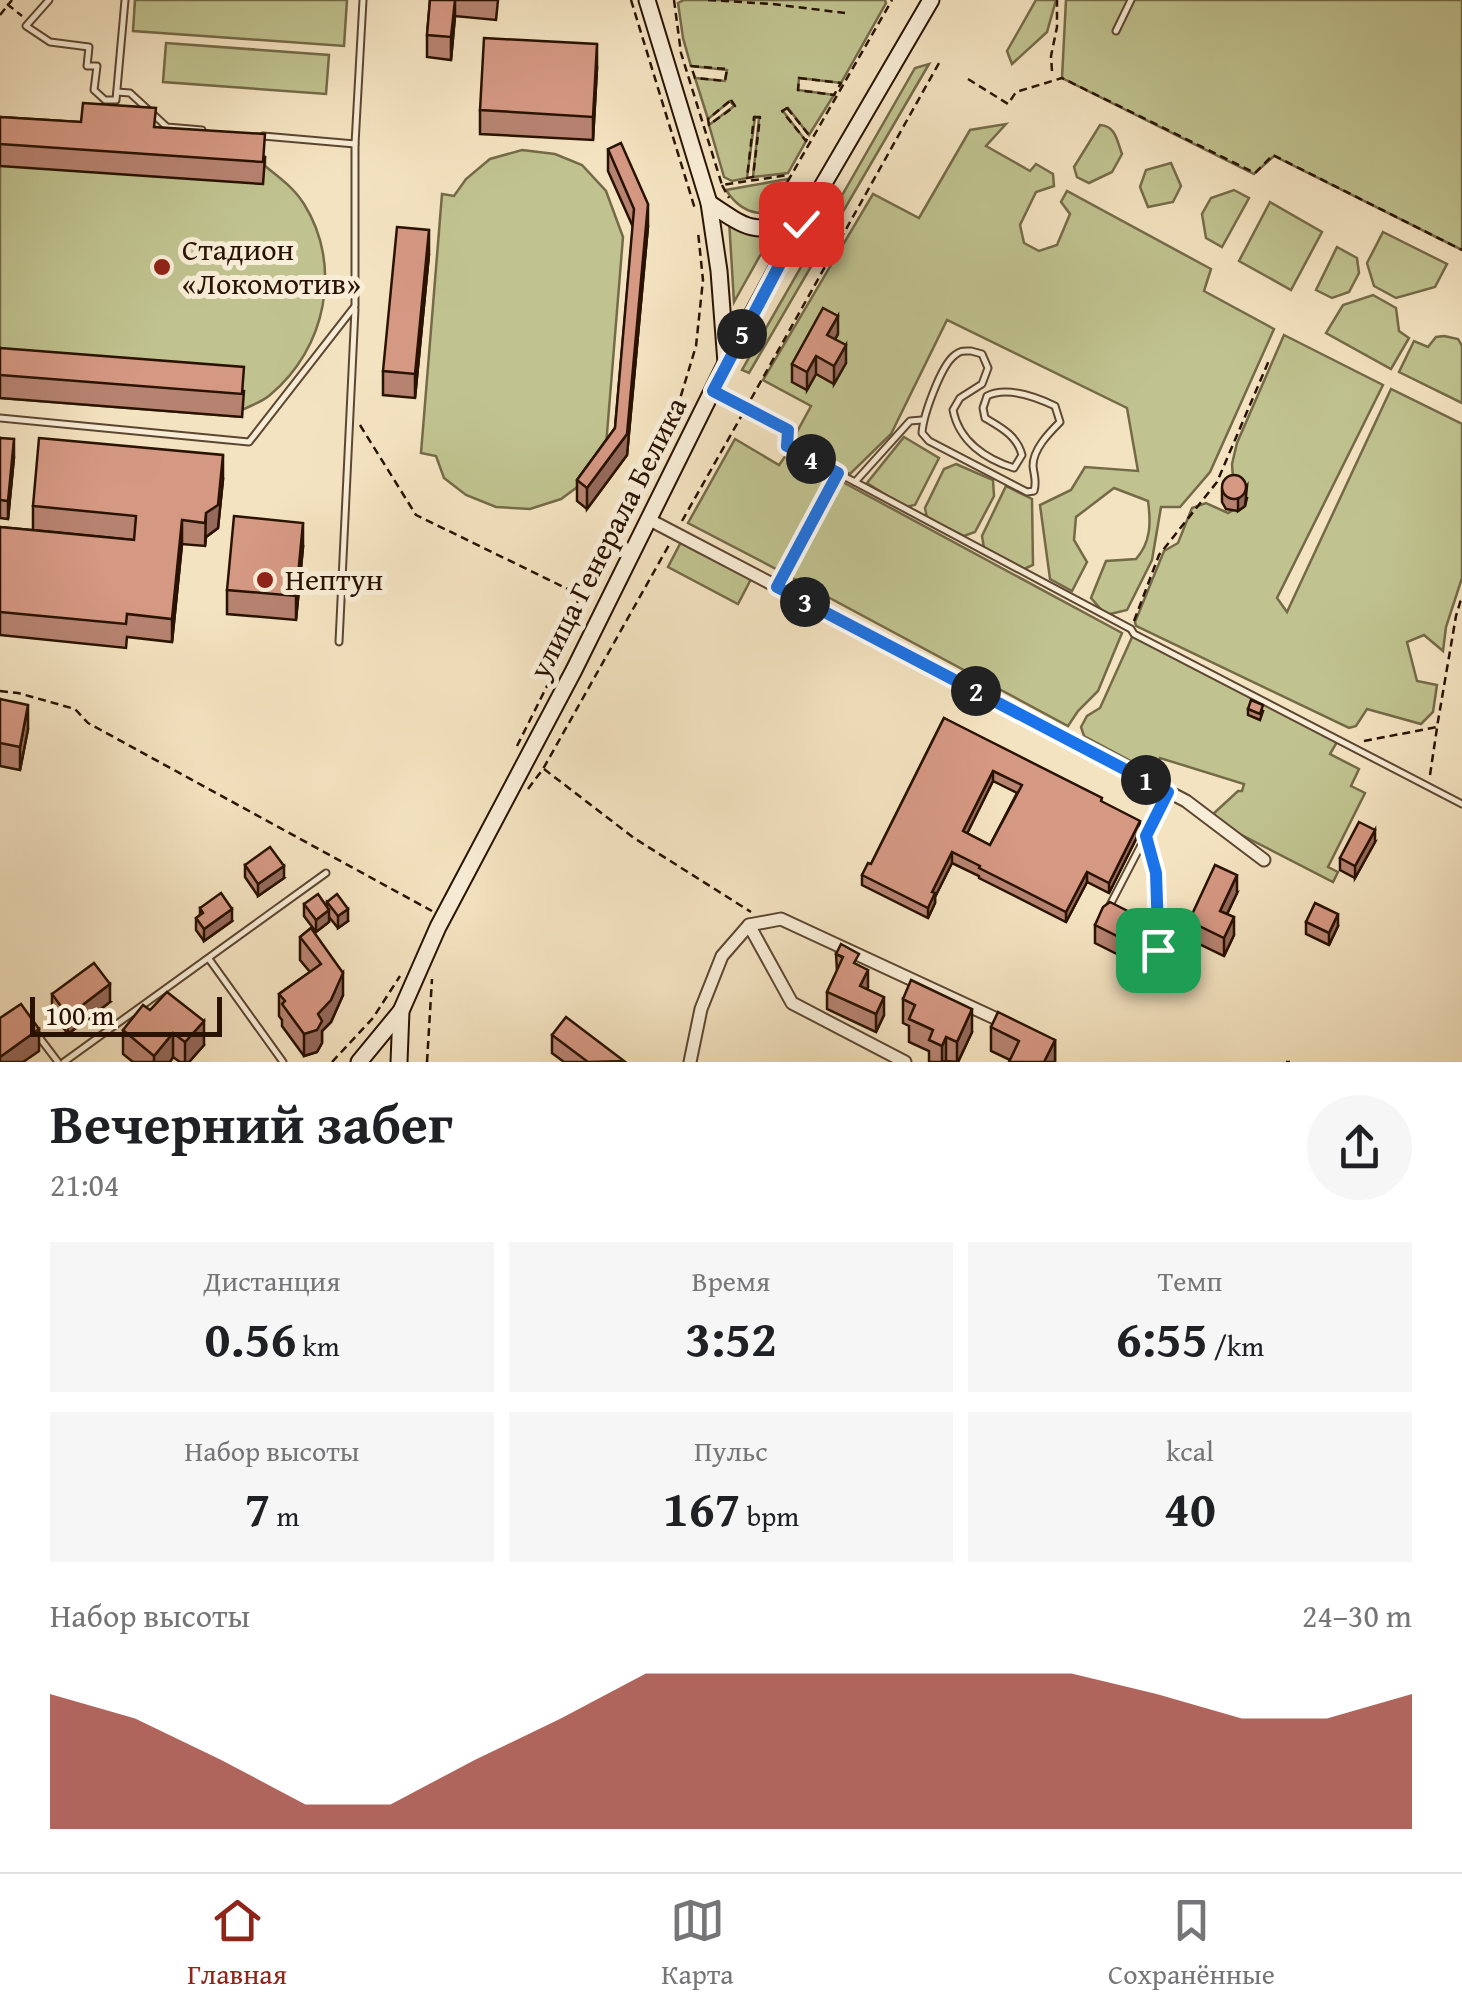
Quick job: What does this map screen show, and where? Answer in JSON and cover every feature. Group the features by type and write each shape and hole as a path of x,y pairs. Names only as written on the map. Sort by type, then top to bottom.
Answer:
{"main road":[{"path":"647,0 710,203 726,363"},
{"name":"улица Генерала Белика","path":"399,1062 401,1012 435,919 574,670 726,363 801,224 931,0"},
{"path":"710,203 742,226 760,230 801,224"},
{"path":"358,1062 401,1012"}],"street":[{"path":"648,519 1186,801 1264,860"},
{"path":"690,1062 702,1008 722,956 750,925 781,920 998,1020"},
{"path":"750,925 792,1002 905,1062"}],"lane":[{"path":"49,0 26,26 50,42 88,47 87,66 97,66 94,90 105,100 116,100 125,0"},
{"path":"338,642 355,306 355,144 363,0"},
{"path":"1116,31 1131,0"},
{"path":"117,92 130,93 166,127 204,130"},
{"path":"261,136 355,144"},
{"path":"0,418 248,442 355,306"},
{"path":"972,351 982,354 988,368 982,384 960,398 953,410 965,438 982,453 1014,468 1022,456 1020,446 1008,431 985,418 987,396 997,391 1055,406 1060,422 1036,452 1036,485 1034,491 1027,492 929,441 922,433 922,420 952,358 959,352 972,351"},
{"path":"713,391 788,430 787,446 1131,628 1134,634 1462,804"},
{"path":"855,482 910,421 922,420"},
{"path":"1103,918 1168,792"},
{"path":"27,1021 61,1062 326,873"},
{"path":"209,959 283,1062"}],"path":[{"path":"0,15 12,0"},
{"path":"631,0 696,214"},
{"path":"674,0 681,53 722,185 739,208"},
{"path":"708,0 772,2 845,13"},
{"path":"755,216 770,212 809,138 892,0"},
{"path":"1052,71 1057,0"},
{"path":"7,4 30,22"},
{"path":"691,66 709,68 727,69 725,82 694,78 691,66"},
{"path":"799,78 827,81 841,83 834,94 798,90 799,78"},
{"path":"968,79 1008,104 1016,92 1062,78 1256,174 1273,156 1462,250"},
{"path":"730,100 734,106 709,125 708,119 730,100"},
{"path":"788,108 809,138 806,141 782,111 788,108"},
{"path":"754,116 760,117 753,177 747,178 754,116"},
{"path":"722,185 791,174"},
{"path":"512,756 553,674 557,647 606,540 638,503 663,455 696,346 703,280 698,231"},
{"path":"1131,628 1159,556 1218,482 1270,358"},
{"path":"350,408 416,515 580,595"},
{"path":"777,587 838,473"},
{"path":"1428,787 1462,596"},
{"path":"0,691 75,710 88,723 435,919"},
{"path":"1359,742 1437,727"},
{"path":"543,768 634,838 758,916 750,925"},
{"path":"1146,836 1156,873 1158,932 1163,942"},
{"path":"1172,940 1178,944 1181,950 1176,960 1166,961 1160,956 1158,950 1163,942 1172,940"},
{"path":"332,1062 372,1018 406,963"},
{"path":"427,1062 431,980"}],"green space":[{"path":"135,0 347,0 344,46 133,31"},
{"path":"1036,0 1056,0 1047,32 1012,64 1007,51"},
{"path":"1066,0 1462,0 1462,250 1274,156 1254,174 1062,78"},
{"path":"678,3 886,3 841,83 799,78 798,90 834,95 809,135 788,108 783,111 806,141 788,173 753,177 759,118 755,117 747,178 732,181 724,177 709,125 734,106 730,101 708,119 695,78 725,81 727,70 691,66"},
{"path":"166,43 329,55 326,94 163,82"},
{"path":"929,64 749,373 742,370 915,68"},
{"path":"1006,124 986,146 1030,171 1036,164 1053,174 1054,186 1036,192 1020,225 1024,243 1039,251 1057,245 1070,214 1061,202 1067,191 1211,269 1204,291 1274,329 1210,472 1180,507 1161,507 1152,560 1127,610 1106,615 1091,598 1106,561 1136,559 1141,553 1149,532 1148,501 1114,488 1076,517 1074,540 1087,562 1072,591 1050,579 1040,505 1071,490 1085,467 1138,471 1127,408 947,320 891,434 850,474 791,443 811,406 763,380 873,194 919,218 970,130"},
{"path":"1100,125 1113,131 1122,154 1112,172 1089,183 1077,177 1074,167"},
{"name":"Стадион «Локомотив»","path":"0,139 265,157 265,166 304,204 323,254 323,306 316,331 289,376 267,397 242,410 242,417 0,398"},
{"path":"522,150 555,154 582,165 606,191 623,237 606,446 587,480 561,499 530,509 496,507 466,495 444,478 436,456 421,453 442,194 454,196 466,179 490,159"},
{"path":"1171,163 1181,186 1173,202 1148,207 1140,187 1146,170"},
{"path":"788,179 765,213 742,207 726,190"},
{"path":"1234,190 1249,198 1222,247 1206,238 1202,214 1211,198"},
{"path":"1270,202 1322,232 1291,290 1239,261"},
{"path":"729,220 771,236 734,302"},
{"path":"1383,232 1447,264 1435,287 1396,298 1374,286 1367,263"},
{"path":"1337,247 1357,258 1359,273 1349,292 1332,298 1316,290"},
{"path":"1373,295 1396,308 1399,331 1409,338 1391,369 1326,333 1343,305"},
{"path":"1284,335 1383,385 1277,598 1287,612 1391,389 1462,424 1462,578 1446,627 1443,651 1424,635 1407,642 1417,681 1437,685 1433,712 1421,724 1367,709 1356,726 1349,728 1136,626 1164,551 1178,543 1192,508 1206,503 1228,513 1242,505 1233,479 1237,443"},
{"path":"1436,337 1458,339 1462,346 1462,403 1399,372 1414,341 1428,347"},
{"path":"904,437 939,458 915,505 905,507 867,483"},
{"path":"735,439 779,465 789,451 830,475 778,570 688,523"},
{"path":"956,464 993,480 994,496 975,532 964,536 927,518 925,508 944,469"},
{"path":"837,479 1122,633 1098,691 1068,726 787,575"},
{"path":"1006,486 1032,499 1033,565 1024,569 984,548 982,536"},
{"path":"681,542 751,579 738,604 668,567"},
{"path":"1133,635 1337,742 1330,754 1359,769 1351,786 1365,793 1328,867 1338,872 1333,882 1228,828 1212,815 1242,791 1244,784 1160,758 1155,774 1084,736 1081,727 1087,716 1100,708"}],"building":[{"path":"430,0 455,0 451,37 427,35"},
{"path":"484,38 597,44 593,117 480,110"},
{"path":"83,103 156,108 154,127 265,134 263,162 0,144 0,117 81,122"},
{"path":"621,143 648,204 627,434 587,488 577,480 615,428 634,209 608,149"},
{"path":"397,227 429,230 415,374 383,371"},
{"path":"823,308 838,316 827,335 846,345 834,366 816,356 807,372 792,364"},
{"path":"0,348 244,367 242,394 0,375"},
{"path":"0,438 14,439 8,501 0,500"},
{"path":"39,438 223,455 218,505 206,513 205,523 182,520 172,619 127,614 126,624 0,612 0,527 134,540 136,516 33,506"},
{"path":"1234,475 1246,487 1234,499 1222,487"},
{"name":"Нептун","path":"234,516 303,523 296,596 227,590"},
{"path":"0,699 28,705 20,747 0,743"},
{"path":"1251,700 1263,705 1260,714 1248,709"},
{"path":"944,718 1140,821 1109,883 1087,872 1066,912 952,852 928,908 862,875","holes":["993,771 1022,785 990,845 963,831"]},
{"path":"1359,822 1375,830 1355,866 1340,858"},
{"path":"270,847 284,866 258,884 245,865"},
{"path":"1215,865 1237,875 1220,911 1234,917 1224,938 1189,921"},
{"path":"221,893 232,909 204,929 196,918 203,913 200,908"},
{"path":"318,894 329,910 316,920 304,904"},
{"path":"337,894 348,909 338,916 327,902"},
{"path":"1110,902 1159,927 1147,951 1095,925 1103,907"},
{"path":"1315,903 1338,914 1329,933 1306,922"},
{"path":"311,928 343,973 331,1000 318,1014 322,1021 317,1030 304,1034 279,994 321,964 300,937"},
{"path":"841,944 859,954 854,963 868,970 860,986 884,997 876,1014 827,992 843,957 836,954"},
{"path":"94,963 110,984 68,1016 52,994"},
{"path":"911,980 972,1009 957,1042 946,1037 942,1046 929,1040 933,1030 909,1019 915,1005 903,999"},
{"path":"167,992 204,1021 185,1042 173,1033 154,1056 123,1030 143,1005 150,1010"},
{"path":"21,1004 39,1029 0,1057 0,1018"},
{"path":"998,1012 1055,1040 1044,1062 1009,1062 1019,1041 991,1027"},
{"path":"566,1017 624,1061 588,1062 552,1035"}],"place":[{"name":"Стадион «Локомотив»","path":"162,267"},
{"name":"Нептун","path":"265,580"}],"route":[{"path":"801,224 713,391 788,430 787,446 838,473 777,587 1168,792 1146,836 1156,873 1158,932 1163,942 1158,950"}]}
